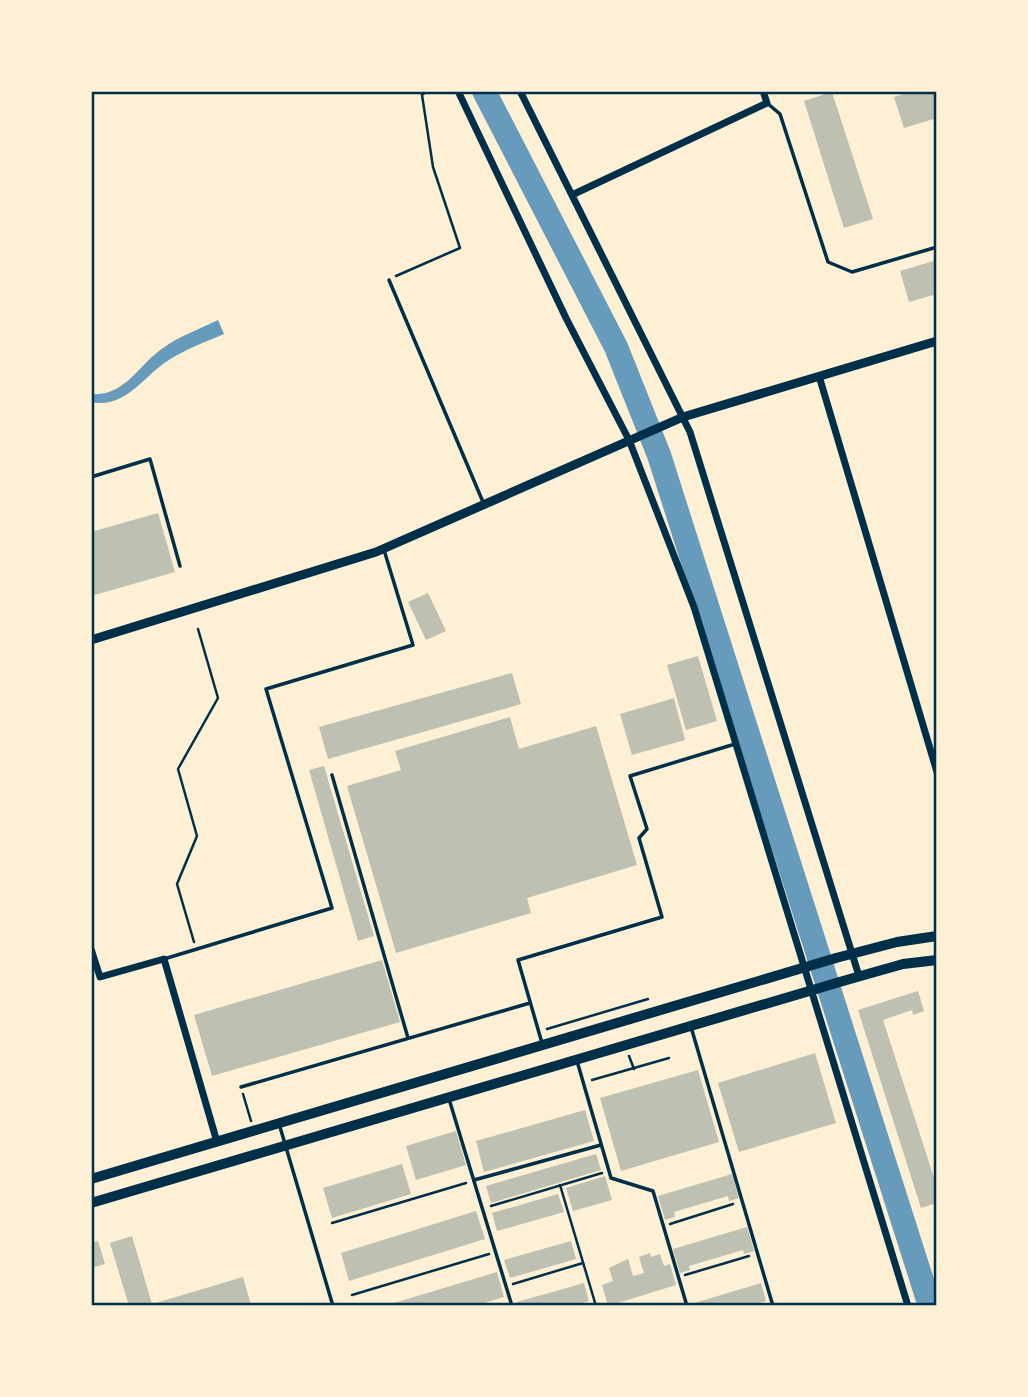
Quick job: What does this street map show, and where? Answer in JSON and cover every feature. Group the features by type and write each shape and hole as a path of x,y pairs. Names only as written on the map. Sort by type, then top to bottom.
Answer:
{"main road":[{"path":"91,1179 836,958 897,942 937,936"},
{"path":"91,1203 859,976 903,964 937,960"}],"street":[{"path":"458,91 632,439 694,607 908,1306"},
{"path":"520,91 574,194 683,417 859,976"},
{"path":"574,194 767,103 763,91"},
{"path":"91,640 331,568 384,548 683,417 937,341"},
{"path":"819,376 937,772"},
{"path":"91,949 100,977 164,958 217,1142"}],"lane":[{"path":"767,103 780,114 828,262 852,272 937,247"},
{"path":"389,280 484,504"},
{"path":"91,477 150,459 180,566"},
{"path":"164,958 331,908 266,689 413,645 384,548"},
{"path":"543,1045 518,960 662,917 639,838 647,829 631,776 737,744"},
{"path":"332,775 408,1038"},
{"path":"241,1087 530,1003"},
{"path":"691,1025 774,1306"},
{"path":"577,1059 611,1178 653,1191 686,1306"},
{"path":"449,1097 512,1306"},
{"path":"279,1123 333,1306"},
{"path":"474,1181 601,1145"}],"path":[{"path":"389,280 460,248 433,167 422,95 427,91"},
{"path":"196,949 177,884 197,836 178,769 218,698 198,629"},
{"path":"539,1031 648,999"},
{"path":"596,1079 669,1058"},
{"path":"241,1087 254,1131"},
{"path":"483,1208 609,1171"},
{"path":"332,1223 474,1181"},
{"path":"560,1185 596,1305 590,1306"},
{"path":"663,1226 738,1203"},
{"path":"352,1295 495,1252"},
{"path":"678,1277 754,1255"},
{"path":"506,1286 583,1263"}],"water":[{"path":"218,320 224,334 169,360 124,396 103,403 91,402 91,394 103,394 122,385 169,344"}],"building":[{"path":"914,91 937,91 937,118 904,128 894,97"},
{"path":"832,92 873,219 844,228 804,101"},
{"path":"937,260 937,294 909,302 900,271"},
{"path":"158,513 175,572 91,596 91,532"},
{"path":"428,593 446,631 426,640 408,602"},
{"path":"698,656 717,721 686,730 667,665"},
{"path":"512,673 521,704 328,759 319,727"},
{"path":"674,698 685,740 632,755 620,714"},
{"path":"510,717 519,749 596,726 637,865 527,898 531,913 396,953 347,786 401,770 395,751"},
{"path":"324,766 374,936 358,941 309,770"},
{"path":"382,960 400,1022 212,1076 194,1015"},
{"path":"918,991 924,1011 913,1015 912,1010 883,1020 937,1187 937,1203 921,1208 858,1010"},
{"path":"815,1053 836,1123 739,1152 718,1083"},
{"path":"698,1070 719,1142 621,1171 600,1098"},
{"path":"585,1110 594,1141 484,1172 476,1141"},
{"path":"456,1131 466,1165 416,1180 406,1146"},
{"path":"596,1154 601,1170 491,1203 486,1186"},
{"path":"402,1164 411,1194 332,1218 323,1188"},
{"path":"732,1174 739,1198 729,1201 728,1196 674,1212 675,1217 665,1220 658,1196"},
{"path":"605,1176 612,1200 573,1211 566,1188"},
{"path":"558,1194 564,1212 497,1231 492,1213"},
{"path":"476,1211 485,1239 349,1281 341,1253"},
{"path":"747,1227 754,1251 744,1254 743,1250 689,1266 690,1270 680,1273 673,1249"},
{"path":"132,1236 152,1304 243,1277 251,1305 129,1306 110,1243"},
{"path":"98,1241 105,1264 91,1268 91,1243"},
{"path":"571,1241 576,1259 510,1278 504,1260"},
{"path":"650,1253 651,1257 660,1254 664,1266 670,1264 676,1285 608,1306 602,1285 613,1281 609,1268 628,1259 633,1276 644,1273 639,1257"},
{"path":"497,1272 504,1297 474,1306 384,1306"},
{"path":"584,1283 589,1301 571,1306 519,1306 517,1302"},
{"path":"761,1283 766,1301 749,1306 691,1304"}],"waterway":[{"path":"484,91 616,347 659,455 930,1306"}]}
